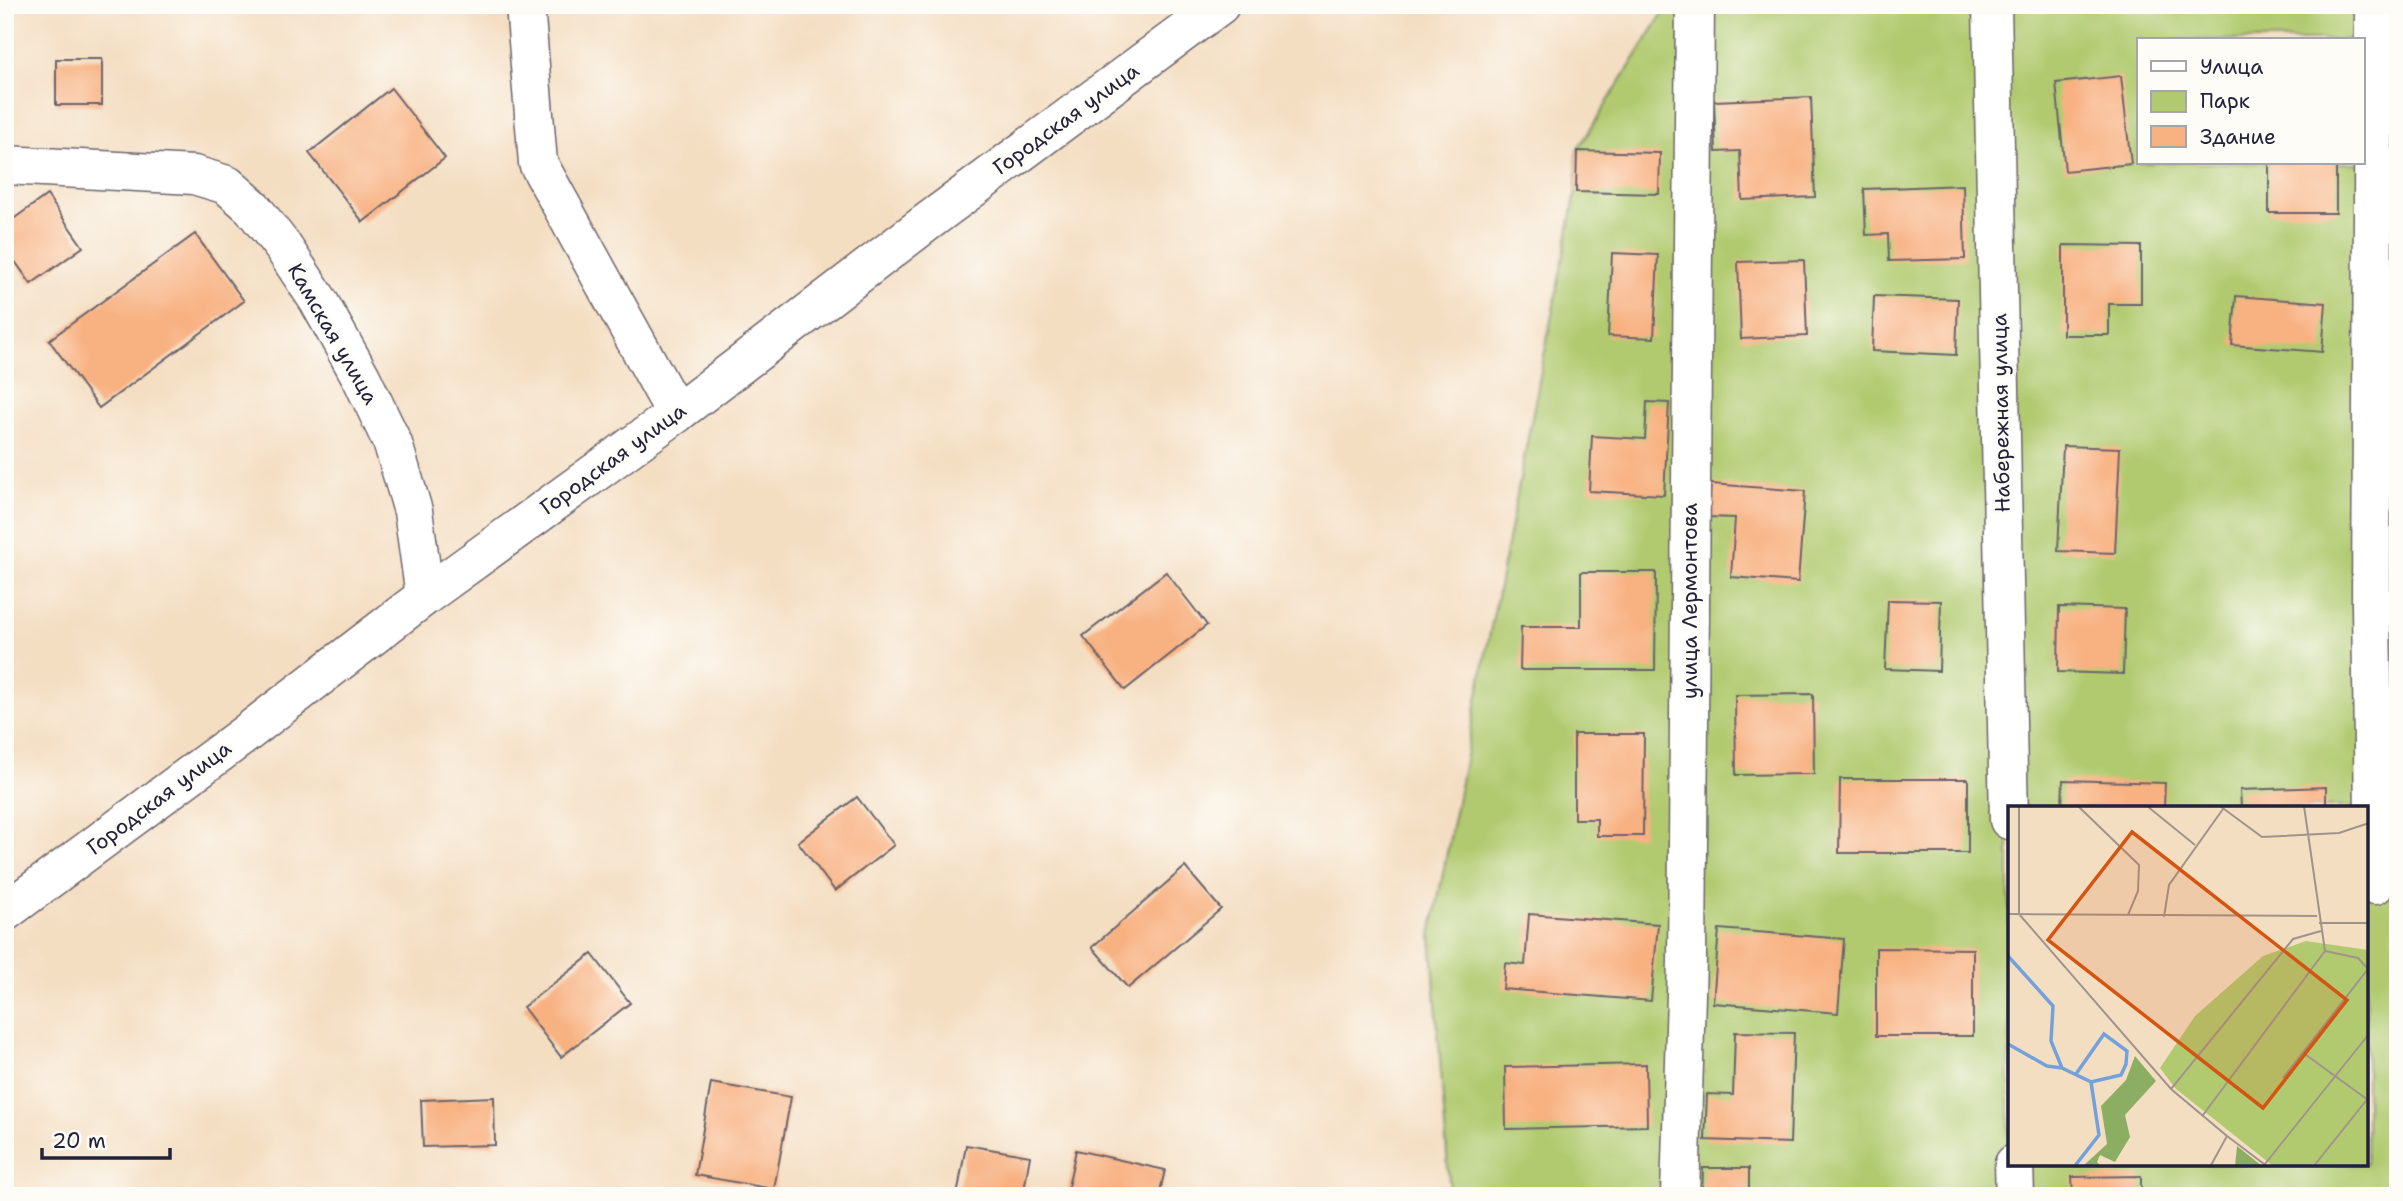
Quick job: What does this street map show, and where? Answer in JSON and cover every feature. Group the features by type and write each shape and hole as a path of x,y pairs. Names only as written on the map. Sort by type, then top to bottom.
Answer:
{"street":[{"path":"525,5 538,163 676,414"},
{"name":"Городская улица","path":"5,912 244,735 425,596 676,414 926,223 1220,5"},
{"name":"улица Лермонтова","path":"1680,1196 1687,961 1695,5"},
{"name":"Набережная улица","path":"1992,5 2009,806"},
{"path":"2374,5 2384,605 2375,885"},
{"name":"Камская улица","path":"5,165 194,175 227,186 252,207 318,300 361,377 393,443 413,511 425,596"},
{"path":"2014,1166 2015,1196"}],"green space":[{"path":"1668,5 2398,5 2398,1196 1450,1196 1431,935 1576,192 1577,151"}],"building":[{"path":"56,59 102,59 102,105 56,105"},
{"path":"2121,76 2131,164 2065,171 2056,83"},
{"path":"391,88 445,158 363,222 309,153"},
{"path":"1811,97 1815,197 1742,200 1740,151 1716,152 1714,101"},
{"path":"1577,151 1660,153 1659,194 1576,192"},
{"path":"2269,164 2336,164 2336,213 2269,213"},
{"path":"1963,185 1965,259 1889,261 1888,234 1866,235 1864,189"},
{"path":"47,195 83,247 31,284 5,247 5,225"},
{"path":"195,234 244,301 99,408 49,340"},
{"path":"2063,245 2141,246 2141,304 2109,304 2109,335 2063,335"},
{"path":"1612,253 1658,255 1654,338 1608,336"},
{"path":"1804,260 1807,336 1741,339 1738,262"},
{"path":"1874,296 1958,299 1956,355 1872,351"},
{"path":"2236,296 2326,303 2322,352 2232,345"},
{"path":"1647,402 1669,403 1664,495 1589,491 1592,436 1645,439"},
{"path":"2063,446 2120,448 2115,553 2058,551"},
{"path":"1711,484 1805,491 1798,582 1731,577 1735,518 1708,517"},
{"path":"1166,572 1207,625 1125,690 1083,636"},
{"path":"1581,572 1656,572 1655,670 1520,670 1521,627 1581,627"},
{"path":"1888,600 1941,601 1939,671 1885,669"},
{"path":"2059,607 2125,609 2123,674 2058,672"},
{"path":"1813,694 1814,774 1736,775 1735,695"},
{"path":"1574,734 1644,734 1643,836 1597,836 1597,819 1574,819"},
{"path":"1840,779 1968,779 1968,853 1839,853"},
{"path":"2063,780 2165,783 2164,806 2062,806"},
{"path":"2326,787 2326,806 2241,806 2240,790"},
{"path":"857,797 894,845 835,891 798,842"},
{"path":"1185,867 1221,909 1128,988 1092,947"},
{"path":"1529,914 1658,924 1651,1001 1503,989 1505,963 1525,965"},
{"path":"1719,929 1844,939 1838,1013 1713,1003"},
{"path":"1876,948 1973,949 1973,1036 1876,1036"},
{"path":"592,954 630,1003 561,1057 523,1007"},
{"path":"1735,1032 1794,1033 1790,1143 1705,1140 1707,1094 1733,1095"},
{"path":"1646,1064 1647,1126 1506,1129 1505,1067"},
{"path":"711,1083 791,1097 774,1189 695,1175"},
{"path":"494,1097 495,1145 423,1147 421,1100"},
{"path":"966,1145 1030,1156 1023,1196 957,1196"},
{"path":"1076,1150 1165,1170 1159,1196 1066,1196"},
{"path":"1703,1168 1749,1168 1749,1196 1702,1196"},
{"path":"2141,1176 2141,1196 2073,1196 2072,1177"}]}
